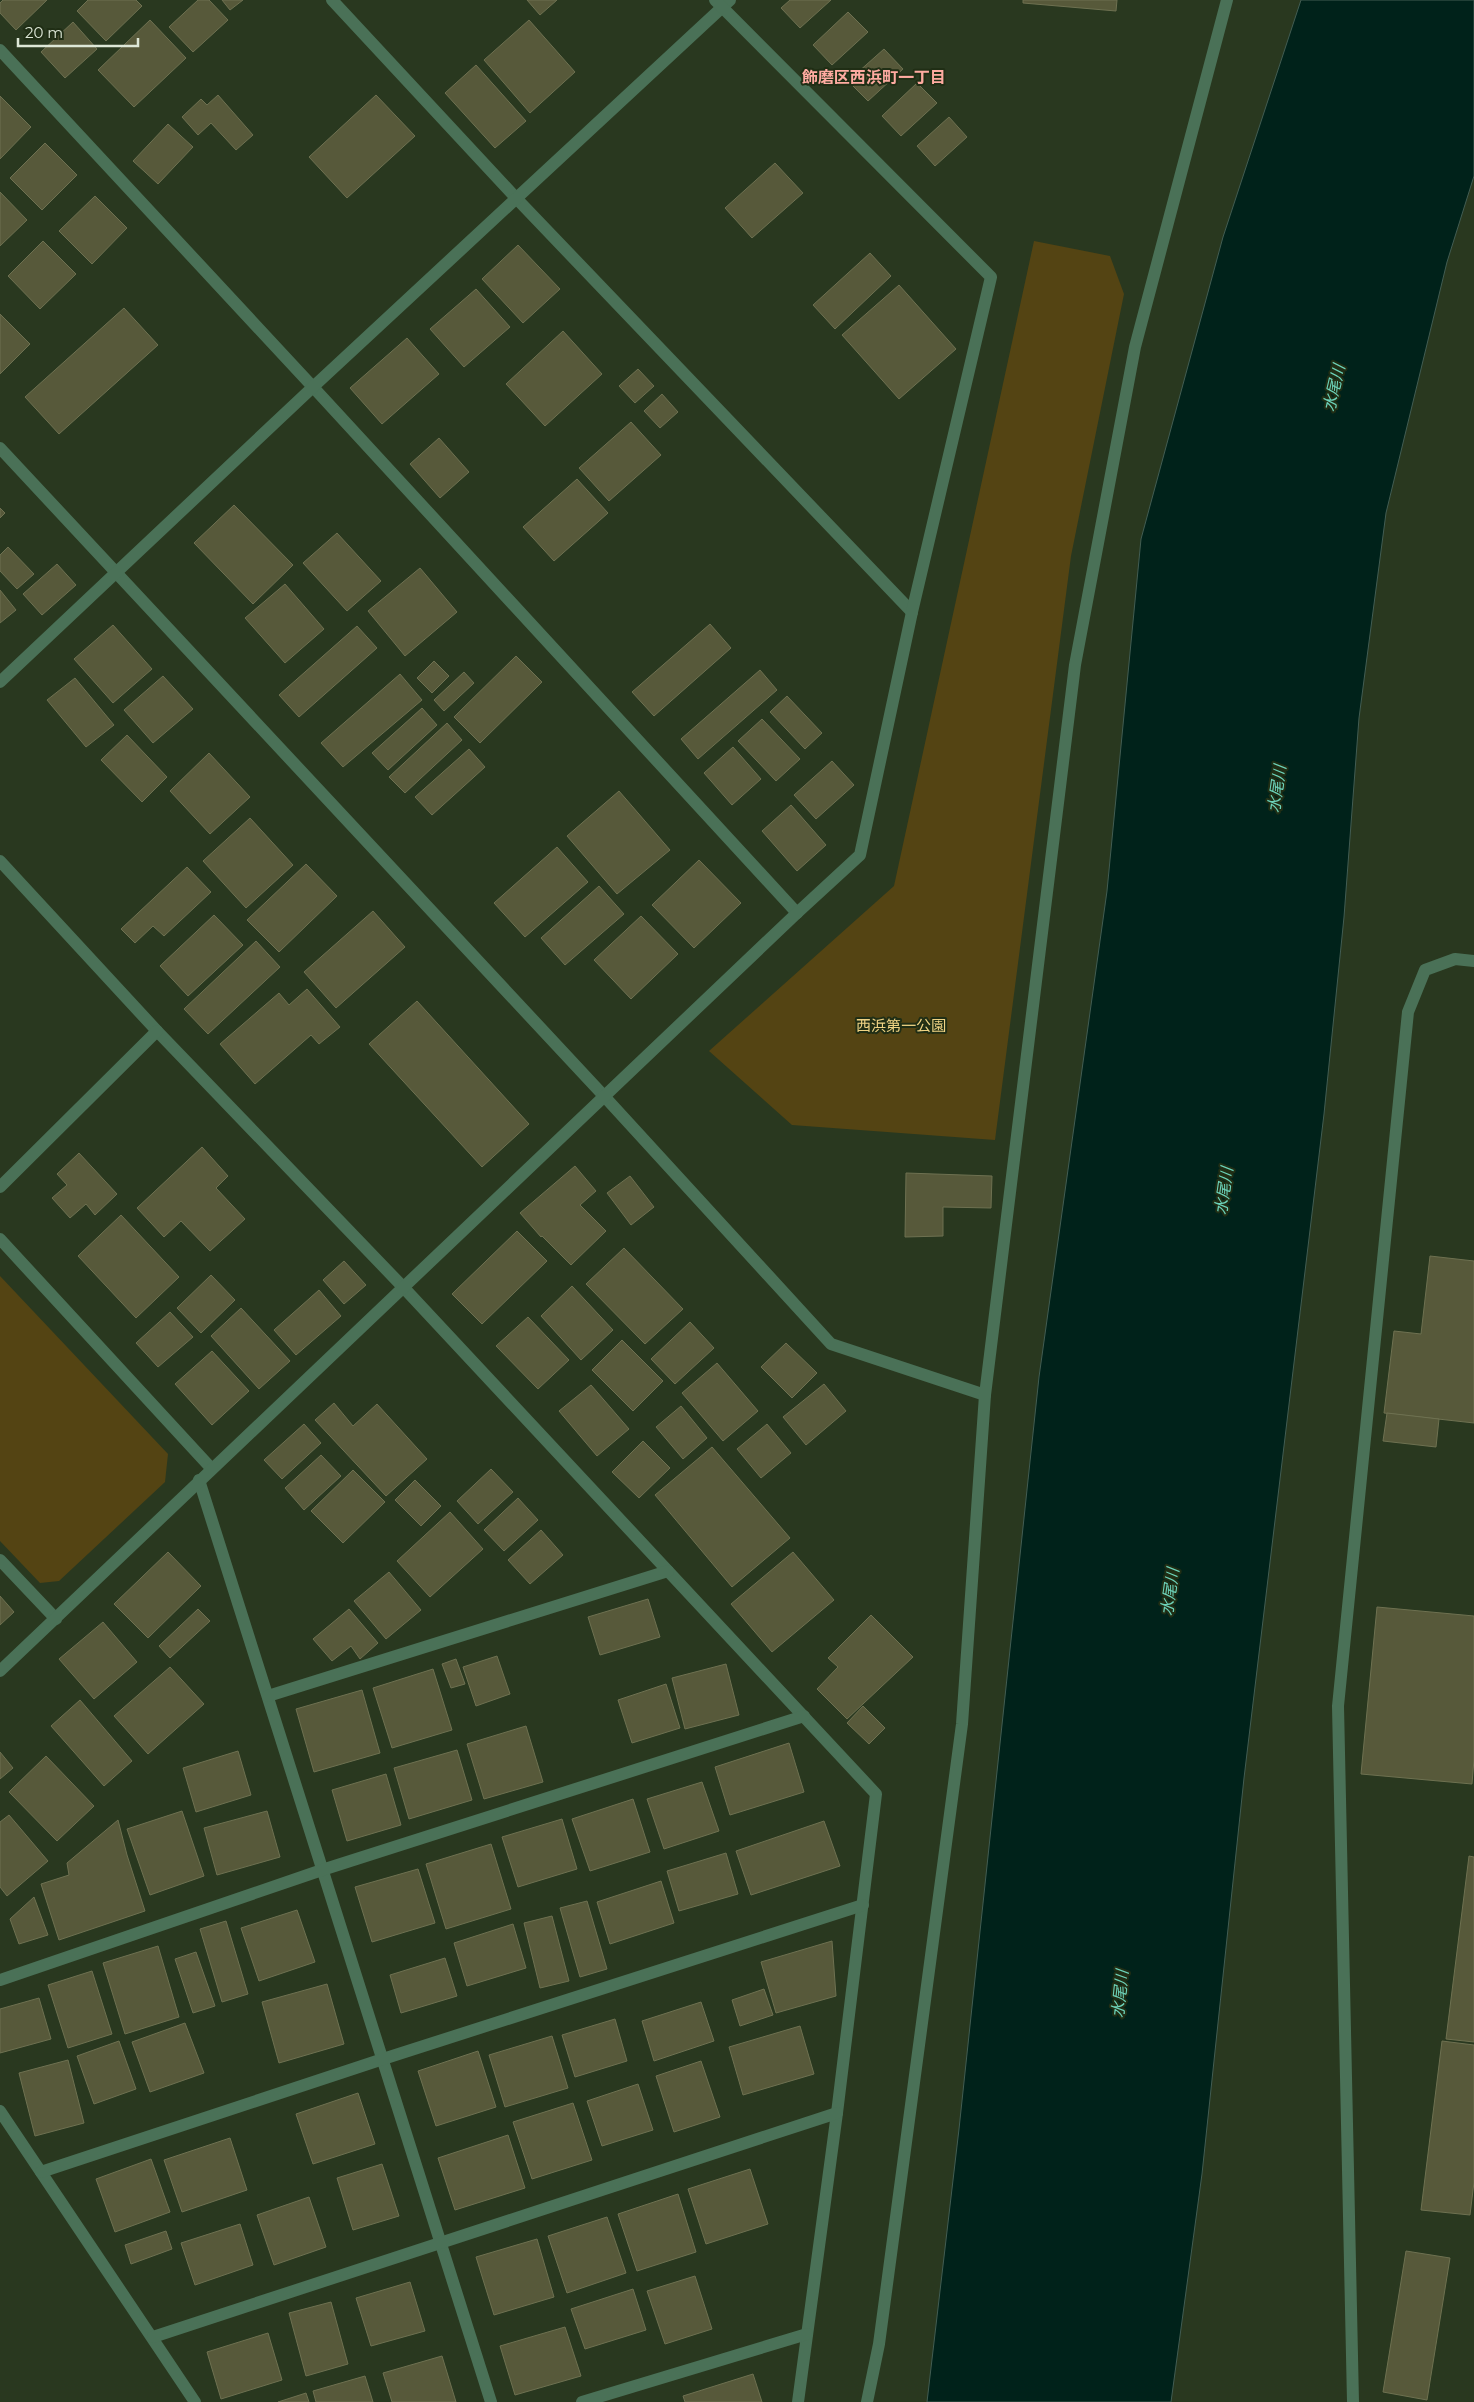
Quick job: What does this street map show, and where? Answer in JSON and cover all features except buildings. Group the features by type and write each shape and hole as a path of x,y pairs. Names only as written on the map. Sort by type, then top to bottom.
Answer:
{"street":[{"path":"332,0 516,198 912,612"},
{"path":"867,2402 880,2334 962,1724 985,1395 1075,665 1135,347 1227,0"},
{"path":"0,682 723,3 991,277 912,612 860,855 604,1096 404,1288 211,1468 0,1671"},
{"path":"0,50 313,386 797,913"},
{"path":"0,448 604,1096 831,1344 985,1395"},
{"path":"0,861 157,1030 404,1288 876,1794 837,2112 798,2402"},
{"path":"1353,2402 1338,1706 1408,1012 1425,970 1455,959 1474,961"},
{"path":"0,1187 157,1030"},
{"path":"0,1239 211,1468"},
{"path":"199,1480 491,2402"},
{"path":"0,1560 56,1619"},
{"path":"268,1696 668,1571"},
{"path":"0,1980 322,1870 804,1716"},
{"path":"41,2172 383,2059 863,1905"},
{"path":"0,2111 195,2402"},
{"path":"153,2337 442,2244 837,2112"},
{"path":"582,2402 807,2334"}],"green space":[{"name":"西浜第一公園","path":"1034,241 1110,256 1124,294 1071,556 995,1140 792,1125 709,1051 894,886"},
{"path":"0,1276 168,1454 165,1482 59,1581 40,1583 0,1541"}],"water":[{"name":"水尾川","path":"1301,0 1474,0 1474,176 1447,262 1386,513 1359,718 1344,917 1324,1114 1244,1778 1202,2174 1171,2402 927,2402 959,2129 1039,1377 1107,891 1141,539 1223,237"}],"district":[{"name":"飾磨区西浜町一丁目","path":"874,77"}]}
